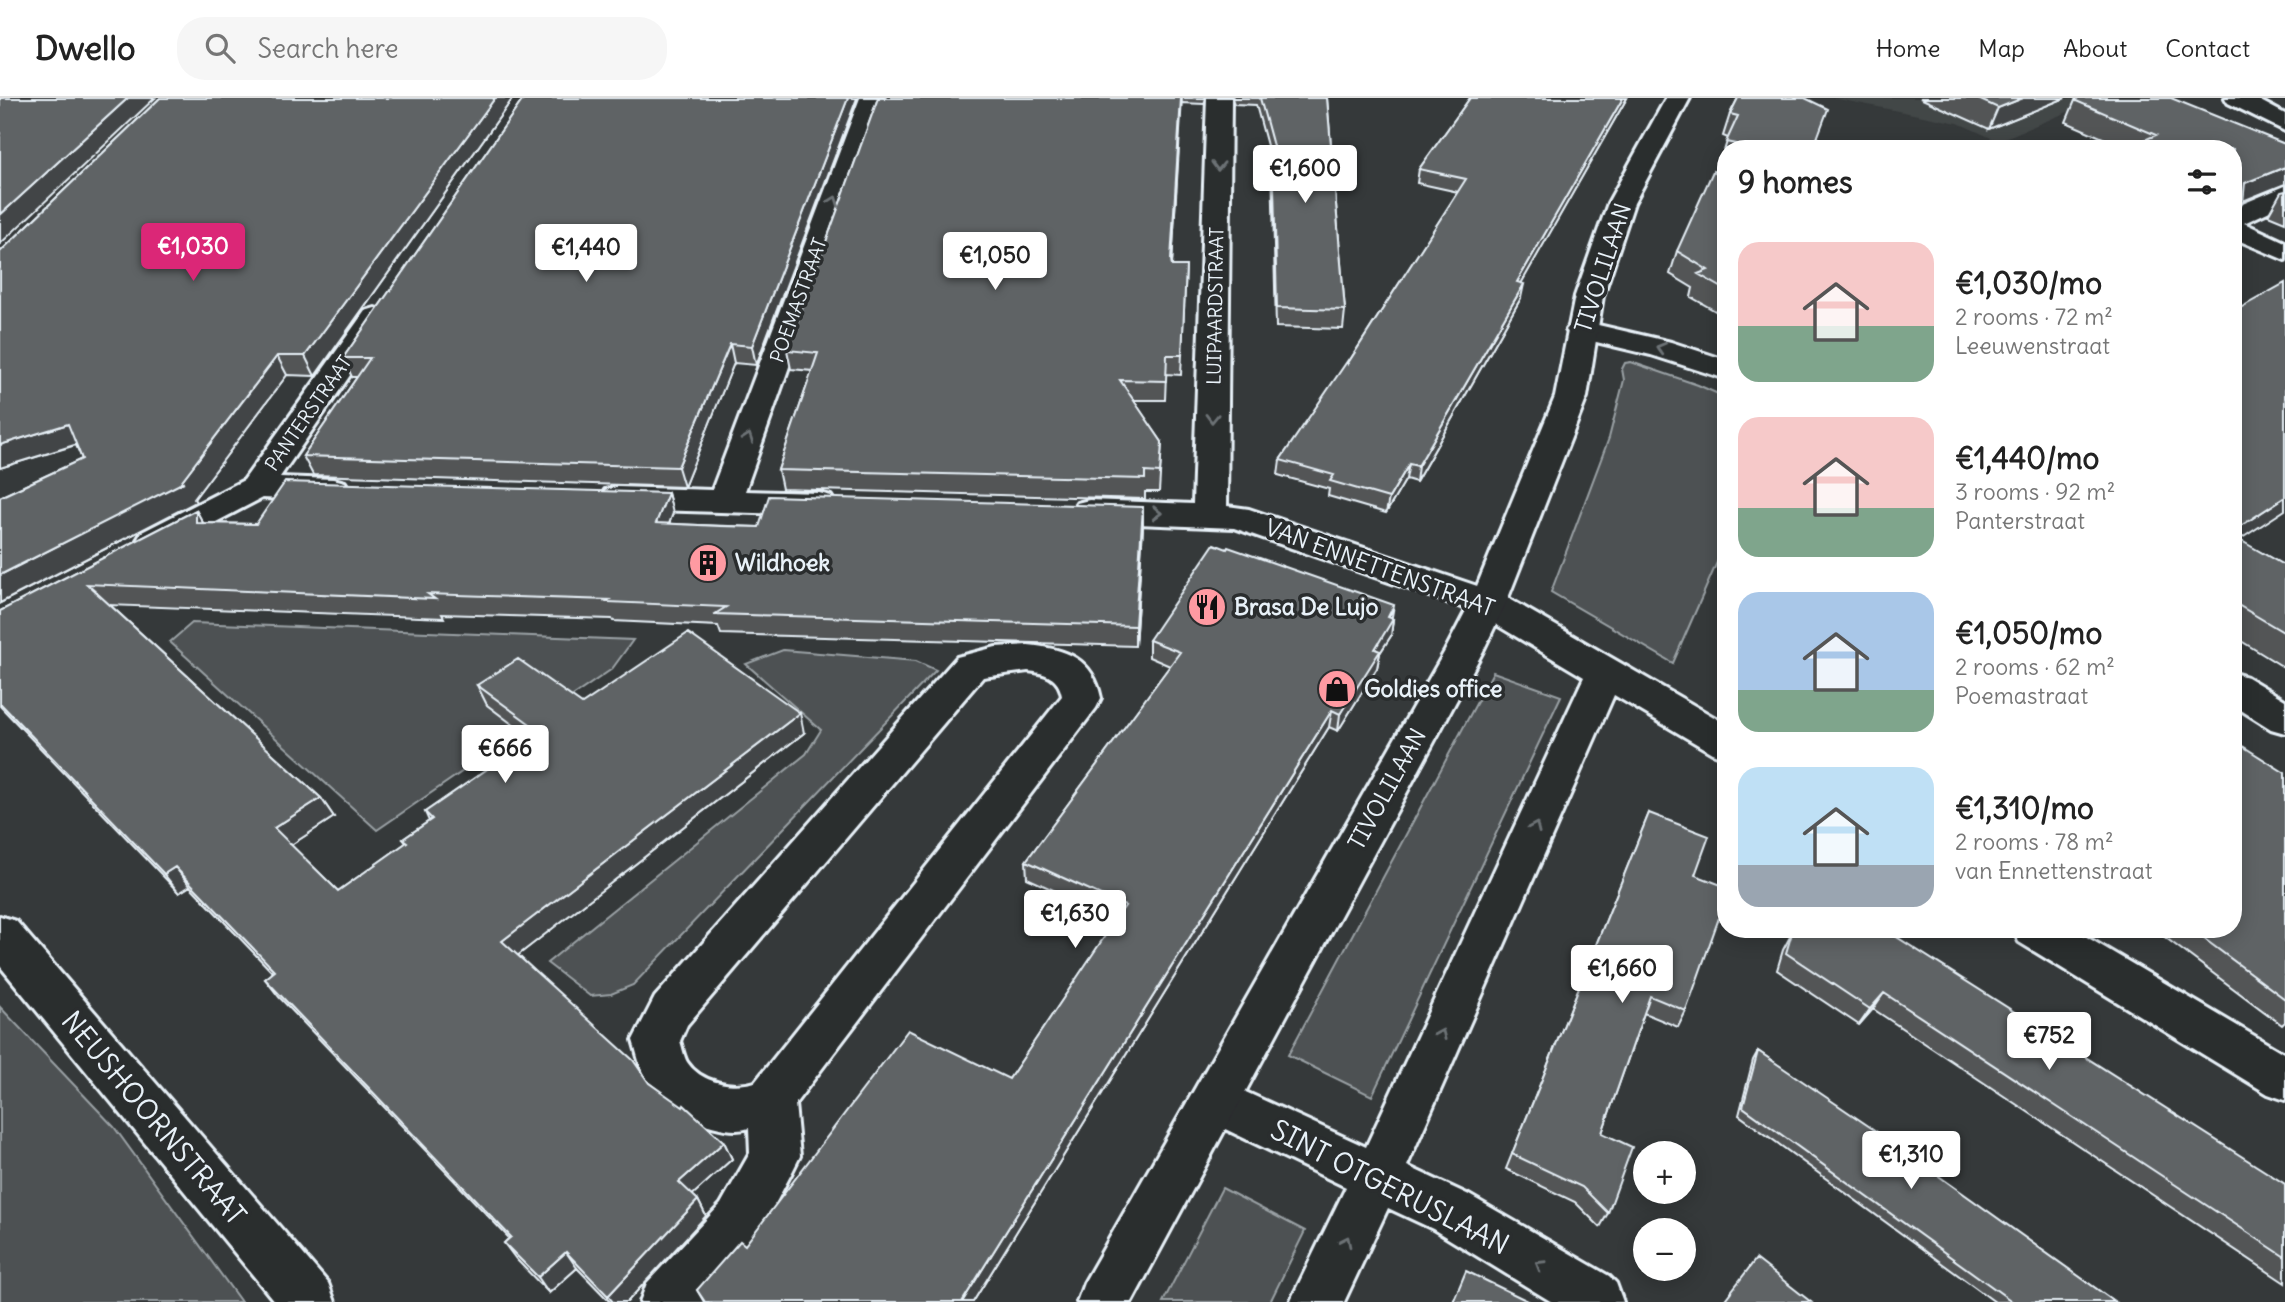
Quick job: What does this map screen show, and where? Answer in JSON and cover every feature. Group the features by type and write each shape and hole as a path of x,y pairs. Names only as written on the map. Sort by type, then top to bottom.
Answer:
{"street":[{"name":"POEMASTRAAT","path":"724,502 872,98"},
{"name":"LUIPAARDSTRAAT","path":"1210,515 1219,98"},
{"name":"TIVOLILAAN","path":"1103,1302 1451,675 1488,603 1571,397 1589,296 1621,204 1678,98"},
{"path":"2237,98 2285,124"},
{"path":"2246,98 2285,110"},
{"path":"2242,214 2285,194"},
{"path":"2242,233 2285,252"},
{"name":"PANTERSTRAAT","path":"256,487 392,293"},
{"path":"1581,330 1660,348 1717,367"},
{"path":"122,557 256,487 366,491"},
{"path":"586,498 849,505"},
{"name":"VAN ENNETTENSTRAAT","path":"1057,511 1237,517 1488,603 1605,671 1717,728"},
{"path":"666,1302 695,1273 739,1221 775,1156 771,1098 1082,698 1077,680 1063,666 1029,657 991,660 970,667 671,1012 656,1040 669,1077 701,1100 740,1110 771,1098"},
{"path":"1316,1302 1377,1177 1605,671"},
{"path":"2242,693 2285,719"},
{"name":"NEUSHOORNSTRAAT","path":"0,934 309,1302"},
{"path":"2050,938 2285,1079"},
{"name":"SINT OTGERUSLAAN","path":"1215,1100 1451,1212 1597,1302"}],"shaded area":[{"path":"1833,98 2101,98 2000,140 1958,123"},
{"path":"1631,362 1717,393 1717,562 1673,663 1551,592 1609,438 1624,380 1622,369 1625,363"},
{"path":"192,623 633,640 612,669 377,830 170,642"},
{"path":"783,650 916,661 936,670 633,985 611,994 590,996 547,963 806,754 821,730 746,664"},
{"path":"1493,672 1561,696 1372,1096 1288,1055"},
{"path":"0,1007 114,1127 241,1302 0,1302"},
{"path":"1222,1188 1305,1231 1270,1302 1163,1302"}],"building":[{"path":"0,98 128,98 0,215"},
{"path":"160,98 495,98 305,356 277,356 180,483 184,482 0,575 0,497 82,459 68,424 0,445 0,252"},
{"path":"524,98 848,98 752,346 730,344 678,467 303,456 370,358 343,358"},
{"path":"878,98 1181,98 1171,260 1172,266 1186,266 1182,355 1167,355 1166,381 1120,380 1162,442 1160,473 1145,472 1145,479 778,470 818,353 787,350"},
{"path":"1260,98 1327,98 1345,310 1277,308 1273,146"},
{"path":"1470,98 1623,98 1517,282 1524,284 1418,466 1409,464 1389,498 1330,481 1334,475 1280,460 1348,360 1348,363 1466,179 1419,169"},
{"path":"1738,98 1805,98 1828,109 1816,140 1727,140 1738,116 1730,114"},
{"path":"1976,98 2023,98 1998,108"},
{"path":"2077,98 2171,98 2285,144 2285,167 2245,183 2242,202 2242,140 2145,140 2156,135 2076,101"},
{"path":"1713,171 1717,173 1717,285 1698,274 1708,270 1677,251"},
{"path":"2285,283 2285,497 2242,525 2242,307"},
{"path":"285,482 668,493 656,523 720,526 759,527 769,496 1143,507 1135,626 715,614 726,607 606,602 609,600 428,594 435,599 87,584 321,798 274,828 338,891 407,842 403,839 432,819 425,812 541,732 477,685 518,659 582,704 688,633 800,713 502,941 633,1060 649,1083 683,1107 684,1105 724,1142 679,1182 698,1200 608,1296 566,1252 538,1277 504,1243 511,1237 265,979 275,971 175,867 164,874 0,703 0,611 196,510 196,523 256,524"},
{"path":"2242,541 2285,566 2285,633 2242,607"},
{"path":"1214,544 1394,605 1388,617 1393,619 1375,649 1380,651 1340,714 1332,710 962,1302 705,1302 697,1290 740,1241 745,1245 908,1030 1009,1079 1125,906 1026,861 1180,652 1149,640"},
{"path":"2242,746 2285,773 2285,999 2203,938 2242,938"},
{"path":"1649,813 1709,836 1695,875 1717,883 1717,923 1686,1011 1650,996 1602,1133 1632,1147 1608,1213 1582,1187 1512,1154"},
{"path":"1790,938 1898,938 2285,1184 2285,1257 1884,993 1870,1009 1786,953"},
{"path":"1758,1051 1873,1129 2115,1302 2013,1302 1743,1107"},
{"path":"1756,1259 1811,1302 1723,1302"},
{"path":"1466,1271 1530,1302 1453,1302"}],"place":[{"name":"Wildhoek","path":"708,563"},
{"name":"Brasa De Lujo","path":"1207,607"},
{"name":"Goldies office","path":"1337,689"}]}
